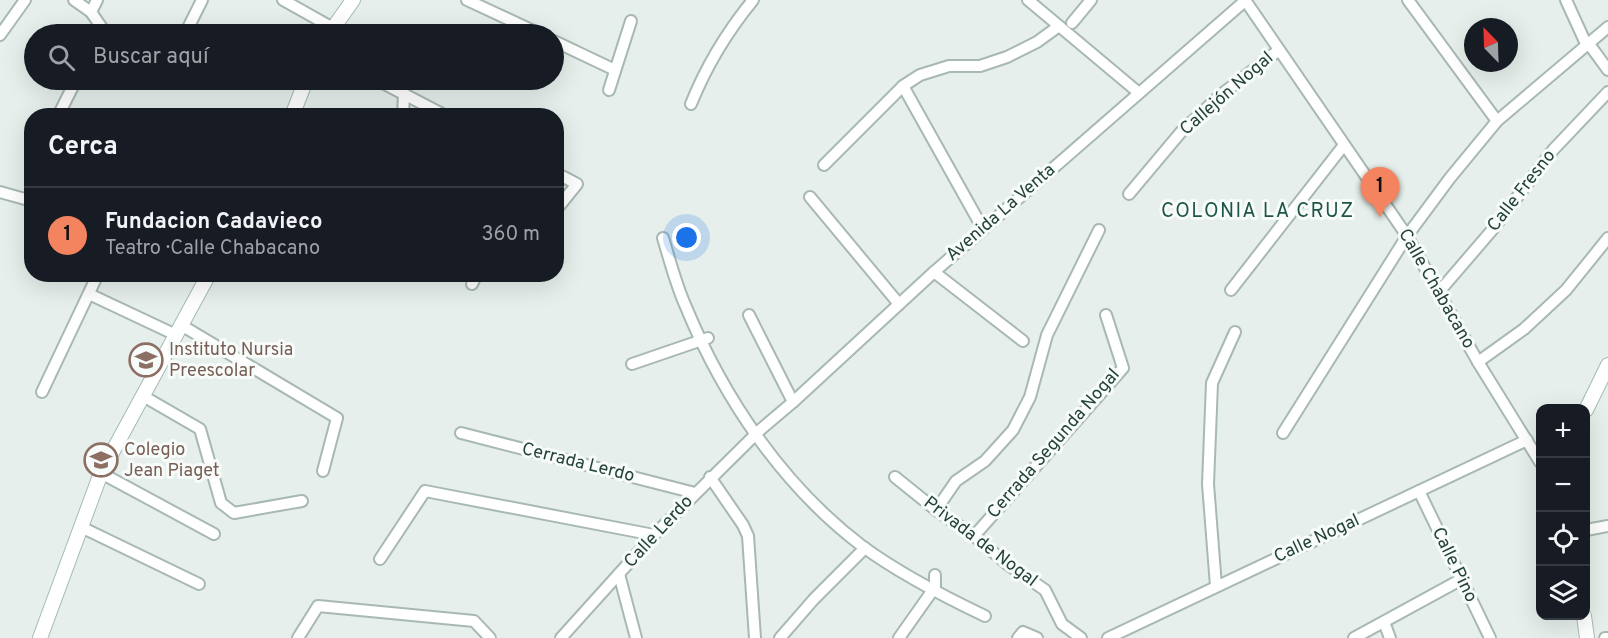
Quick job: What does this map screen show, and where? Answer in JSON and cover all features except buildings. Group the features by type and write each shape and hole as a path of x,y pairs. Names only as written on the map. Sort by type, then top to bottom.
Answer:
{"street":[{"path":"0,35 25,0"},
{"path":"74,0 91,12 98,24"},
{"path":"91,12 97,0"},
{"path":"190,24 202,0"},
{"path":"284,0 320,24"},
{"path":"336,24 353,0"},
{"path":"467,0 519,24"},
{"path":"691,104 705,69 731,27 753,0"},
{"path":"1028,0 1139,93"},
{"path":"1072,23 1091,0"},
{"name":"Calle Chabacano","path":"1245,0 1407,236 1478,362 1538,458"},
{"name":"Avenida La Venta","path":"758,432 934,272 1245,0"},
{"path":"1408,0 1497,122"},
{"path":"1566,0 1588,45 1608,70"},
{"path":"609,90 631,21"},
{"path":"824,165 903,86 920,75 949,66 980,66 1007,57 1037,42 1059,26"},
{"path":"1282,432 1407,236 1450,178 1497,122 1608,27"},
{"path":"564,46 615,70"},
{"name":"Callejón Nogal","path":"1129,194 1181,132 1222,94 1279,50"},
{"path":"903,86 983,229"},
{"path":"62,108 71,90"},
{"path":"295,108 302,90"},
{"path":"398,90 431,108"},
{"name":"Calle Fresno","path":"1438,292 1493,229 1553,150 1608,92"},
{"path":"403,108 404,93"},
{"path":"1231,290 1344,145"},
{"path":"564,177 577,184 564,200"},
{"path":"0,192 24,199"},
{"path":"810,197 899,304"},
{"path":"936,510 956,481 985,461 1013,430 1030,398 1047,334 1099,230"},
{"path":"663,238 685,306 737,407 758,432 776,462 834,524 865,548 932,590 985,616"},
{"path":"1478,362 1524,329 1566,290 1608,238"},
{"path":"934,272 1023,341"},
{"path":"42,392 94,282"},
{"path":"40,638 101,473 205,282"},
{"path":"89,294 161,328 179,330 337,418 323,471"},
{"path":"749,315 793,402"},
{"name":"Cerrada Segunda Nogal","path":"974,536 1123,368 1106,315"},
{"path":"1216,586 1208,484 1212,383 1234,332"},
{"path":"632,364 704,339"},
{"path":"1589,404 1608,365"},
{"path":"143,396 200,429 221,503 234,513 302,501"},
{"name":"Calle Lerdo","path":"563,637 654,535 710,477 758,432"},
{"name":"Cerrada Lerdo","path":"461,433 695,494"},
{"name":"Calle Nogal","path":"1108,638 1527,440"},
{"path":"101,473 214,534"},
{"path":"710,477 748,536 755,638"},
{"name":"Privada de Nogal","path":"895,477 936,510 974,536 1007,564 1045,590 1062,624 1081,638"},
{"path":"380,559 425,491 654,535"},
{"name":"Calle Pino","path":"1419,491 1490,638"},
{"path":"1590,529 1608,526"},
{"path":"81,527 199,584"},
{"path":"780,638 814,598 865,548"},
{"path":"619,574 636,638"},
{"path":"902,637 935,587 935,575"},
{"path":"1354,638 1462,579"},
{"path":"298,638 318,606 474,621 490,638"},
{"path":"1585,620 1587,638"},
{"path":"1384,622 1390,638"},
{"path":"1018,638 1023,632 1037,638"}],"place":[{"name":"Fundacion Cadavieco","path":"1380,217"},
{"name":"Instituto Nursia Preescolar","path":"146,360"},
{"name":"Colegio Jean Piaget","path":"101,460"}],"district":[{"name":"COLONIA LA CRUZ","path":"1258,212"}]}
